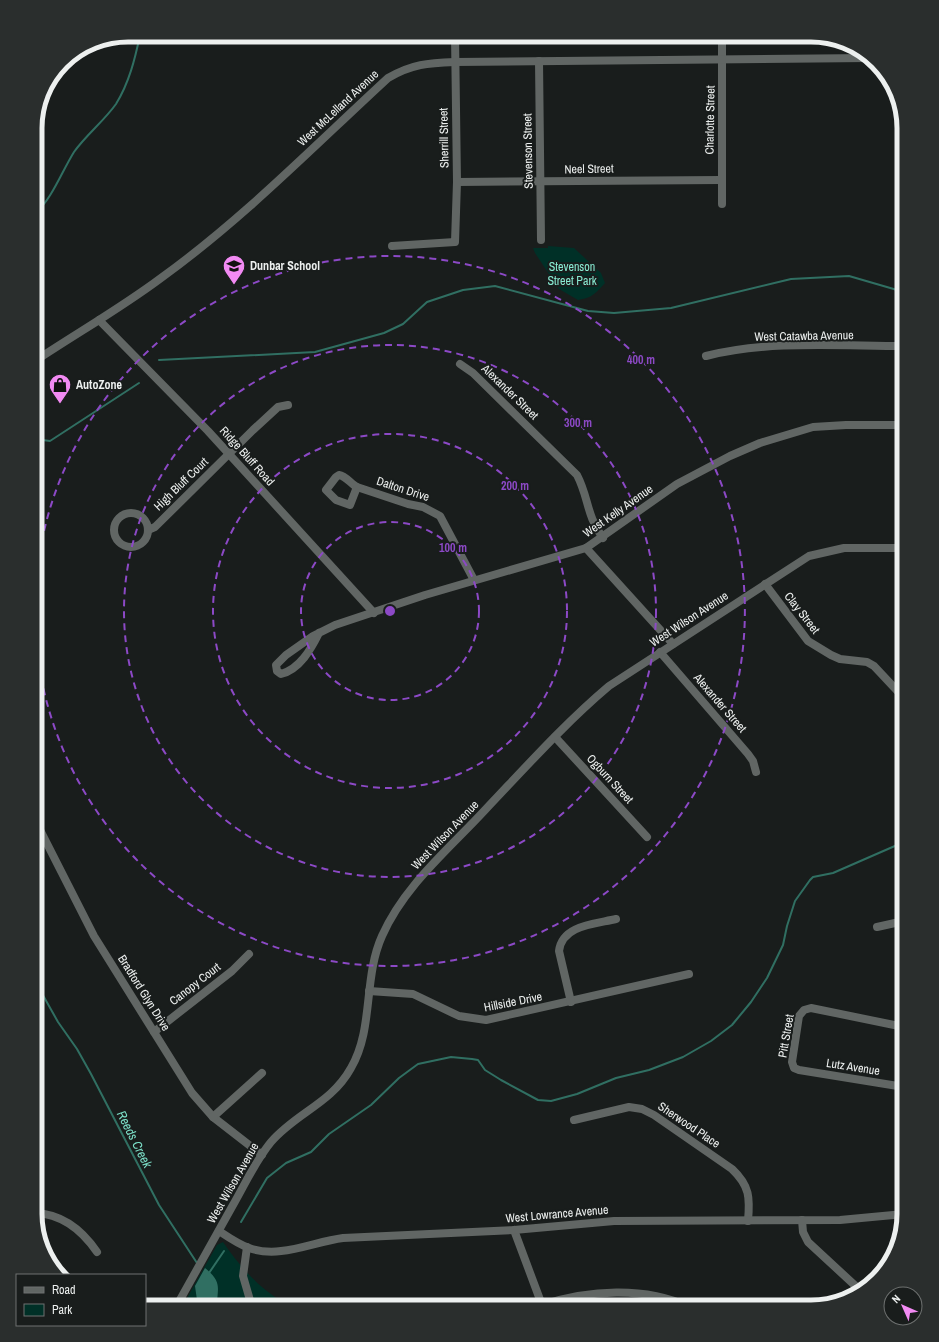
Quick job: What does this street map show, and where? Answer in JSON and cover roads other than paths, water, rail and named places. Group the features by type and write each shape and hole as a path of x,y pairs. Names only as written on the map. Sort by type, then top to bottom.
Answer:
{"street":[{"name":"Sherrill Street","path":"392,246 455,242 455,42"},
{"name":"Charlotte Street","path":"722,42 722,204"},
{"name":"West McLelland Avenue","path":"42,357 161,278 192,254 248,207 388,78 403,69 420,64 455,62 722,58 862,58"},
{"name":"Stevenson Street","path":"539,61 541,240"},
{"name":"Neel Street","path":"456,182 721,180"},
{"name":"Ridge Bluff Road","path":"99,320 230,454 374,613"},
{"name":"West Catawba Avenue","path":"706,356 721,352 767,348 897,346"},
{"name":"Alexander Street","path":"460,364 473,373 577,475 583,487 589,514 594,526 603,538"},
{"name":"High Bluff Court","path":"148,530 143,518 138,514 131,513 119,518 114,530 119,542 132,547 144,542 148,530 155,527 278,407 288,404"},
{"name":"West Kelly Avenue","path":"319,633 302,660 289,671 281,674 278,673 276,665 281,659 319,633 335,625 474,580 586,548 603,538 677,484 730,456 760,443 813,427 846,424 897,425"},
{"name":"Dalton Drive","path":"357,487 408,504 423,507 440,516 474,580"},
{"path":"586,548 673,644"},
{"name":"West Wilson Avenue","path":"180,1300 262,1155 283,1130 326,1100 344,1080 358,1053 369,991 381,939 395,910 405,895 555,737 585,706 609,686 808,556 824,551 844,548 897,548"},
{"name":"Clay Street","path":"765,584 808,641 815,647 840,659 868,662 874,666 897,691"},
{"name":"Alexander Street","path":"660,652 748,754 753,761 756,772"},
{"name":"Ogburn Street","path":"555,737 647,837"},
{"name":"Bradford Glyn Drive","path":"42,834 94,936 192,1093 213,1117 262,1155"},
{"path":"571,1002 559,951 560,944 564,937 574,929 616,919"},
{"path":"876,928 897,923"},
{"name":"Canopy Court","path":"154,1032 232,971 249,954"},
{"name":"Hillside Drive","path":"369,991 413,994 459,1016 478,1020 498,1018 689,974"},
{"name":"Pitt Street","path":"799,1070 794,1068 792,1062 800,1016 804,1010 811,1008 897,1026"},
{"name":"Lutz Avenue","path":"799,1070 897,1085"},
{"path":"213,1117 262,1073"},
{"name":"Sherwood Place","path":"574,1120 629,1107 642,1109 654,1115 732,1169 742,1178 748,1190 748,1221"},
{"path":"42,1213 62,1219 77,1228 90,1241 96,1252"},
{"name":"West Lowrance Avenue","path":"219,1231 247,1247 267,1252 281,1252 327,1240 343,1238 514,1230 614,1221 840,1220 897,1215"},
{"path":"802,1220 803,1232 808,1242 857,1287"},
{"path":"514,1230 541,1300"},
{"path":"247,1247 243,1276 250,1300"},
{"path":"560,1300 587,1295 633,1293 662,1297 670,1300"}],"waterway":[{"path":"42,206 52,192 74,152 106,116 121,96 131,71 138,42"},
{"path":"159,360 315,352 384,333 403,324 427,302 463,290 495,286 588,311 614,313 671,308 791,279 849,276 897,290"},
{"path":"42,440 50,441 139,383"},
{"path":"241,1222 267,1178 286,1163 311,1152 329,1134 371,1105 399,1078 418,1064 451,1057 478,1060 485,1070 501,1080 538,1100 551,1101 577,1094 616,1078 649,1070 683,1057 711,1041 732,1025 751,1002 767,978 783,945 795,901 810,880 813,877 833,873 897,845"},
{"name":"Reeds Creek","path":"42,993 91,1074 159,1205 197,1263"},
{"path":"209,1273 224,1251"}],"place":[{"name":"Dunbar School","path":"234,286"},
{"name":"AutoZone","path":"60,404"}],"park label":[{"name":"Stevenson Street Park","path":"572,274"}]}
